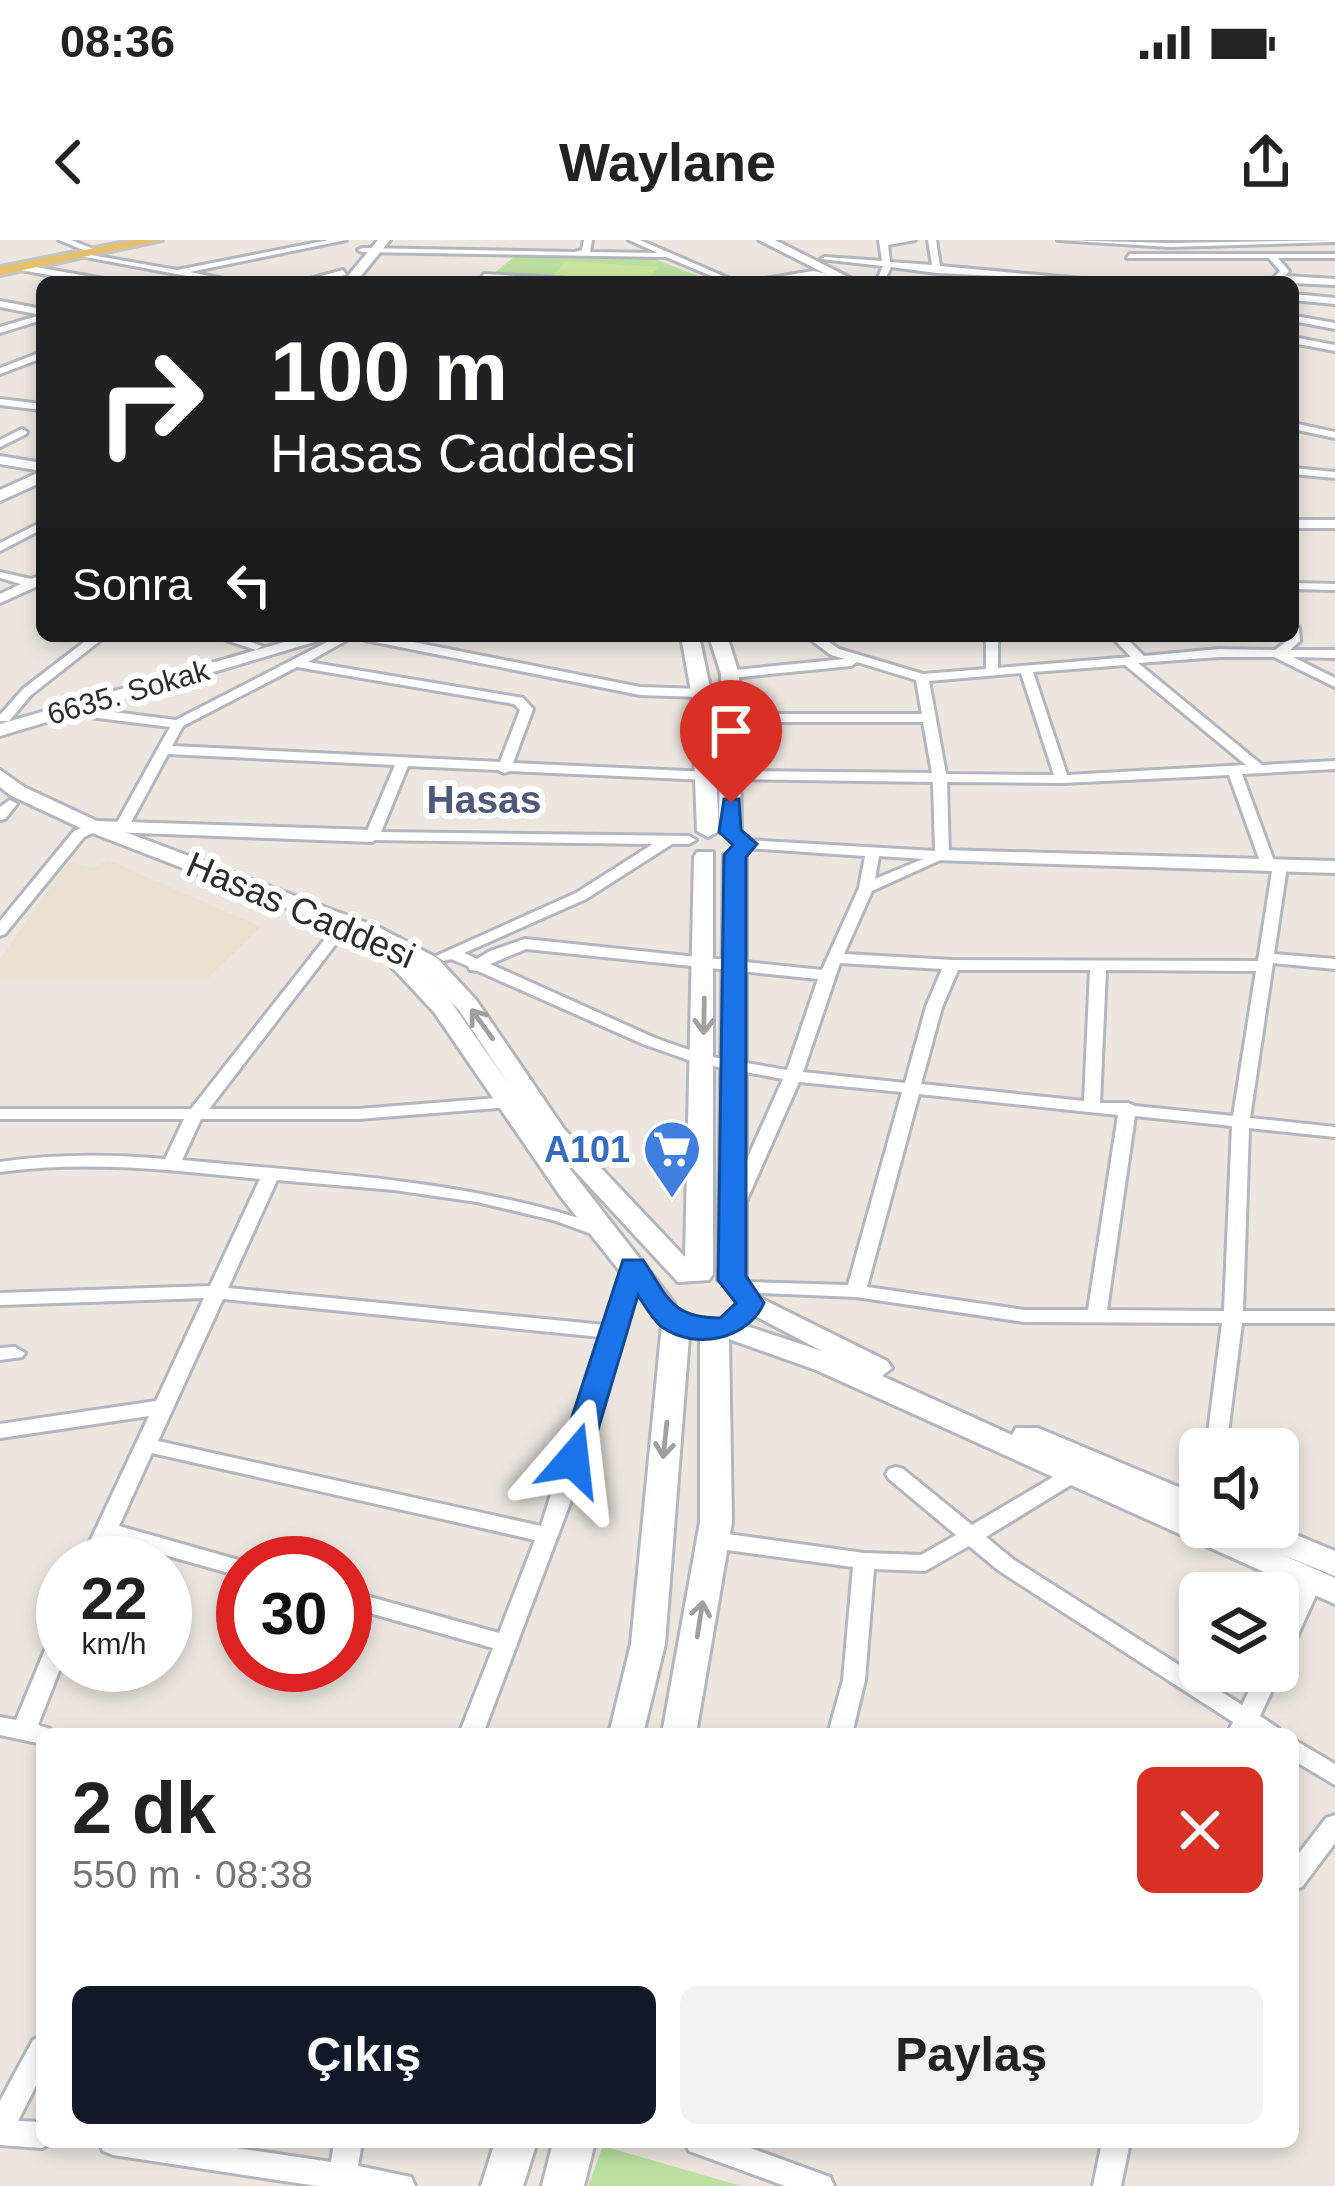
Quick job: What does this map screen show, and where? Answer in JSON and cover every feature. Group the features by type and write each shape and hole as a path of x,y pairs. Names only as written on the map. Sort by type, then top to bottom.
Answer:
{"main road":[{"path":"0,268 133,240"},
{"path":"0,268 155,240"},
{"path":"765,240 842,276"},
{"path":"789,240 857,276"},
{"path":"345,276 373,245"},
{"path":"0,496 36,471"},
{"path":"0,506 36,491"},
{"name":"6635. Sokak","path":"1,722 270,642"},
{"name":"6635. Sokak","path":"1,722 66,710 304,642"},
{"path":"691,642 701,693 712,843 733,964 732,1212 743,1318 720,1329"},
{"path":"694,1275 712,843 733,775 730,674 720,642"},
{"name":"Hasas Caddesi","path":"0,776 17,791 86,830 389,954 422,982 563,1181 668,1314"},
{"name":"Hasas Caddesi","path":"3,806 86,830 440,958 555,1134 694,1275"},
{"path":"627,1728 648,1644 668,1314 663,1291 694,1275 742,1290 913,1386 1179,1499"},
{"path":"668,1314 826,1363 1072,1475 1327,1579"},
{"path":"680,1728 713,1540 720,1329"},
{"path":"1279,1548 1327,1579"},
{"path":"502,2186 514,2148"},
{"path":"563,2186 572,2148"}],"street":[{"path":"64,240 84,252 202,276"},
{"path":"180,272 342,240"},
{"path":"575,254 586,252 588,240"},
{"path":"633,240 719,276"},
{"path":"883,276 887,267 882,242 911,240"},
{"path":"932,240 938,270"},
{"path":"1062,240 1335,240"},
{"path":"1114,242 1108,255 1335,256"},
{"path":"1254,243 1276,259 1285,271 1281,276"},
{"path":"373,245 673,256"},
{"path":"483,276 502,253"},
{"path":"800,275 811,267 806,257"},
{"path":"825,259 992,276"},
{"path":"18,267 70,276"},
{"path":"1107,268 1108,276"},
{"path":"793,276 810,276"},
{"path":"1299,281 1335,282"},
{"path":"1299,297 1335,301"},
{"path":"1299,315 1319,299"},
{"path":"0,304 36,313"},
{"path":"0,330 36,317"},
{"path":"1299,320 1335,326"},
{"path":"1299,341 1335,348"},
{"path":"0,371 36,357"},
{"path":"16,365 36,367"},
{"path":"0,402 36,406"},
{"path":"1299,431 1335,435"},
{"path":"0,444 22,432"},
{"path":"0,460 36,467"},
{"path":"1299,472 1335,475"},
{"path":"1299,524 1335,524"},
{"path":"0,548 36,528"},
{"path":"0,575 36,581"},
{"path":"0,599 36,584"},
{"path":"1299,586 1335,587"},
{"path":"1,722 27,692 92,642"},
{"path":"242,642 256,646"},
{"path":"66,710 178,724 336,642"},
{"path":"395,642 618,687 701,693"},
{"path":"824,642 862,661 922,678 1136,661 1335,654"},
{"path":"992,642 992,674"},
{"path":"1122,642 1136,661 1260,770"},
{"path":"1277,654 1293,642"},
{"path":"1277,654 1335,683"},
{"path":"730,674 862,661"},
{"path":"293,663 518,701 527,709 504,769"},
{"path":"1026,671 1062,779"},
{"path":"922,678 940,780 942,856"},
{"path":"732,718 926,718"},
{"path":"121,828 178,724"},
{"path":"165,750 707,776"},
{"path":"373,836 402,764"},
{"path":"733,775 1062,779 1335,765"},
{"path":"1219,1428 1233,1316 1241,1120 1267,962 1274,867 1234,771"},
{"path":"0,931 86,830 121,828 1335,866"},
{"path":"440,958 712,843"},
{"path":"732,1212 793,1076 827,975 866,888 873,852"},
{"path":"866,888 942,856"},
{"path":"171,1164 194,1117 337,933"},
{"path":"475,967 495,953 525,944 827,975"},
{"path":"440,958 475,967 703,1060 733,1067 1335,1132"},
{"path":"838,958 1098,967 1335,964"},
{"path":"856,1291 934,1007 952,965"},
{"path":"1092,1103 1098,967"},
{"path":"0,1114 358,1114 511,1102"},
{"path":"1097,1316 1129,1108"},
{"path":"0,1167 56,1161 171,1164 424,1186 508,1201 605,1232"},
{"path":"102,1536 271,1174"},
{"path":"508,1201 555,1198 565,1190 563,1181"},
{"path":"473,1728 547,1535 633,1266"},
{"path":"742,1290 856,1291 1003,1314 1335,1317"},
{"path":"0,1299 213,1292 613,1333"},
{"path":"0,1431 163,1407"},
{"path":"146,1445 547,1535"},
{"path":"896,1474 1006,1565 1243,1727 1260,1692"},
{"path":"713,1540 864,1561 926,1563 1072,1475"},
{"path":"105,1529 216,1561"},
{"path":"847,1728 864,1561"},
{"path":"1299,1622 1327,1579"},
{"path":"372,1606 503,1643"},
{"path":"22,1730 38,1692"},
{"path":"1299,1752 1335,1776"},
{"path":"1299,1872 1335,1825"},
{"path":"36,2060 0,2131 36,2134"},
{"path":"148,2148 342,2181 401,2186"},
{"path":"342,2181 347,2148"},
{"path":"716,2148 820,2186"},
{"path":"1107,2186 1115,2148"}],"shaded area":[{"path":"108,860 261,927 207,979 0,979 0,959 68,862 93,868"}],"green space":[{"path":"515,256 652,258 698,276 519,276 493,274"},
{"path":"565,261 658,267 651,276 553,276"},
{"path":"602,2148 610,2148 741,2186 588,2186"}],"place":[{"name":"A101","path":"672,1200"}],"district":[{"name":"Hasas","path":"484,799"}],"route":[{"path":"573,1460 633,1266 667,1317 684,1327 725,1328 743,1318 750,1303 744,1288 732,1280 735,855 746,844 730,832 731,803"}]}
